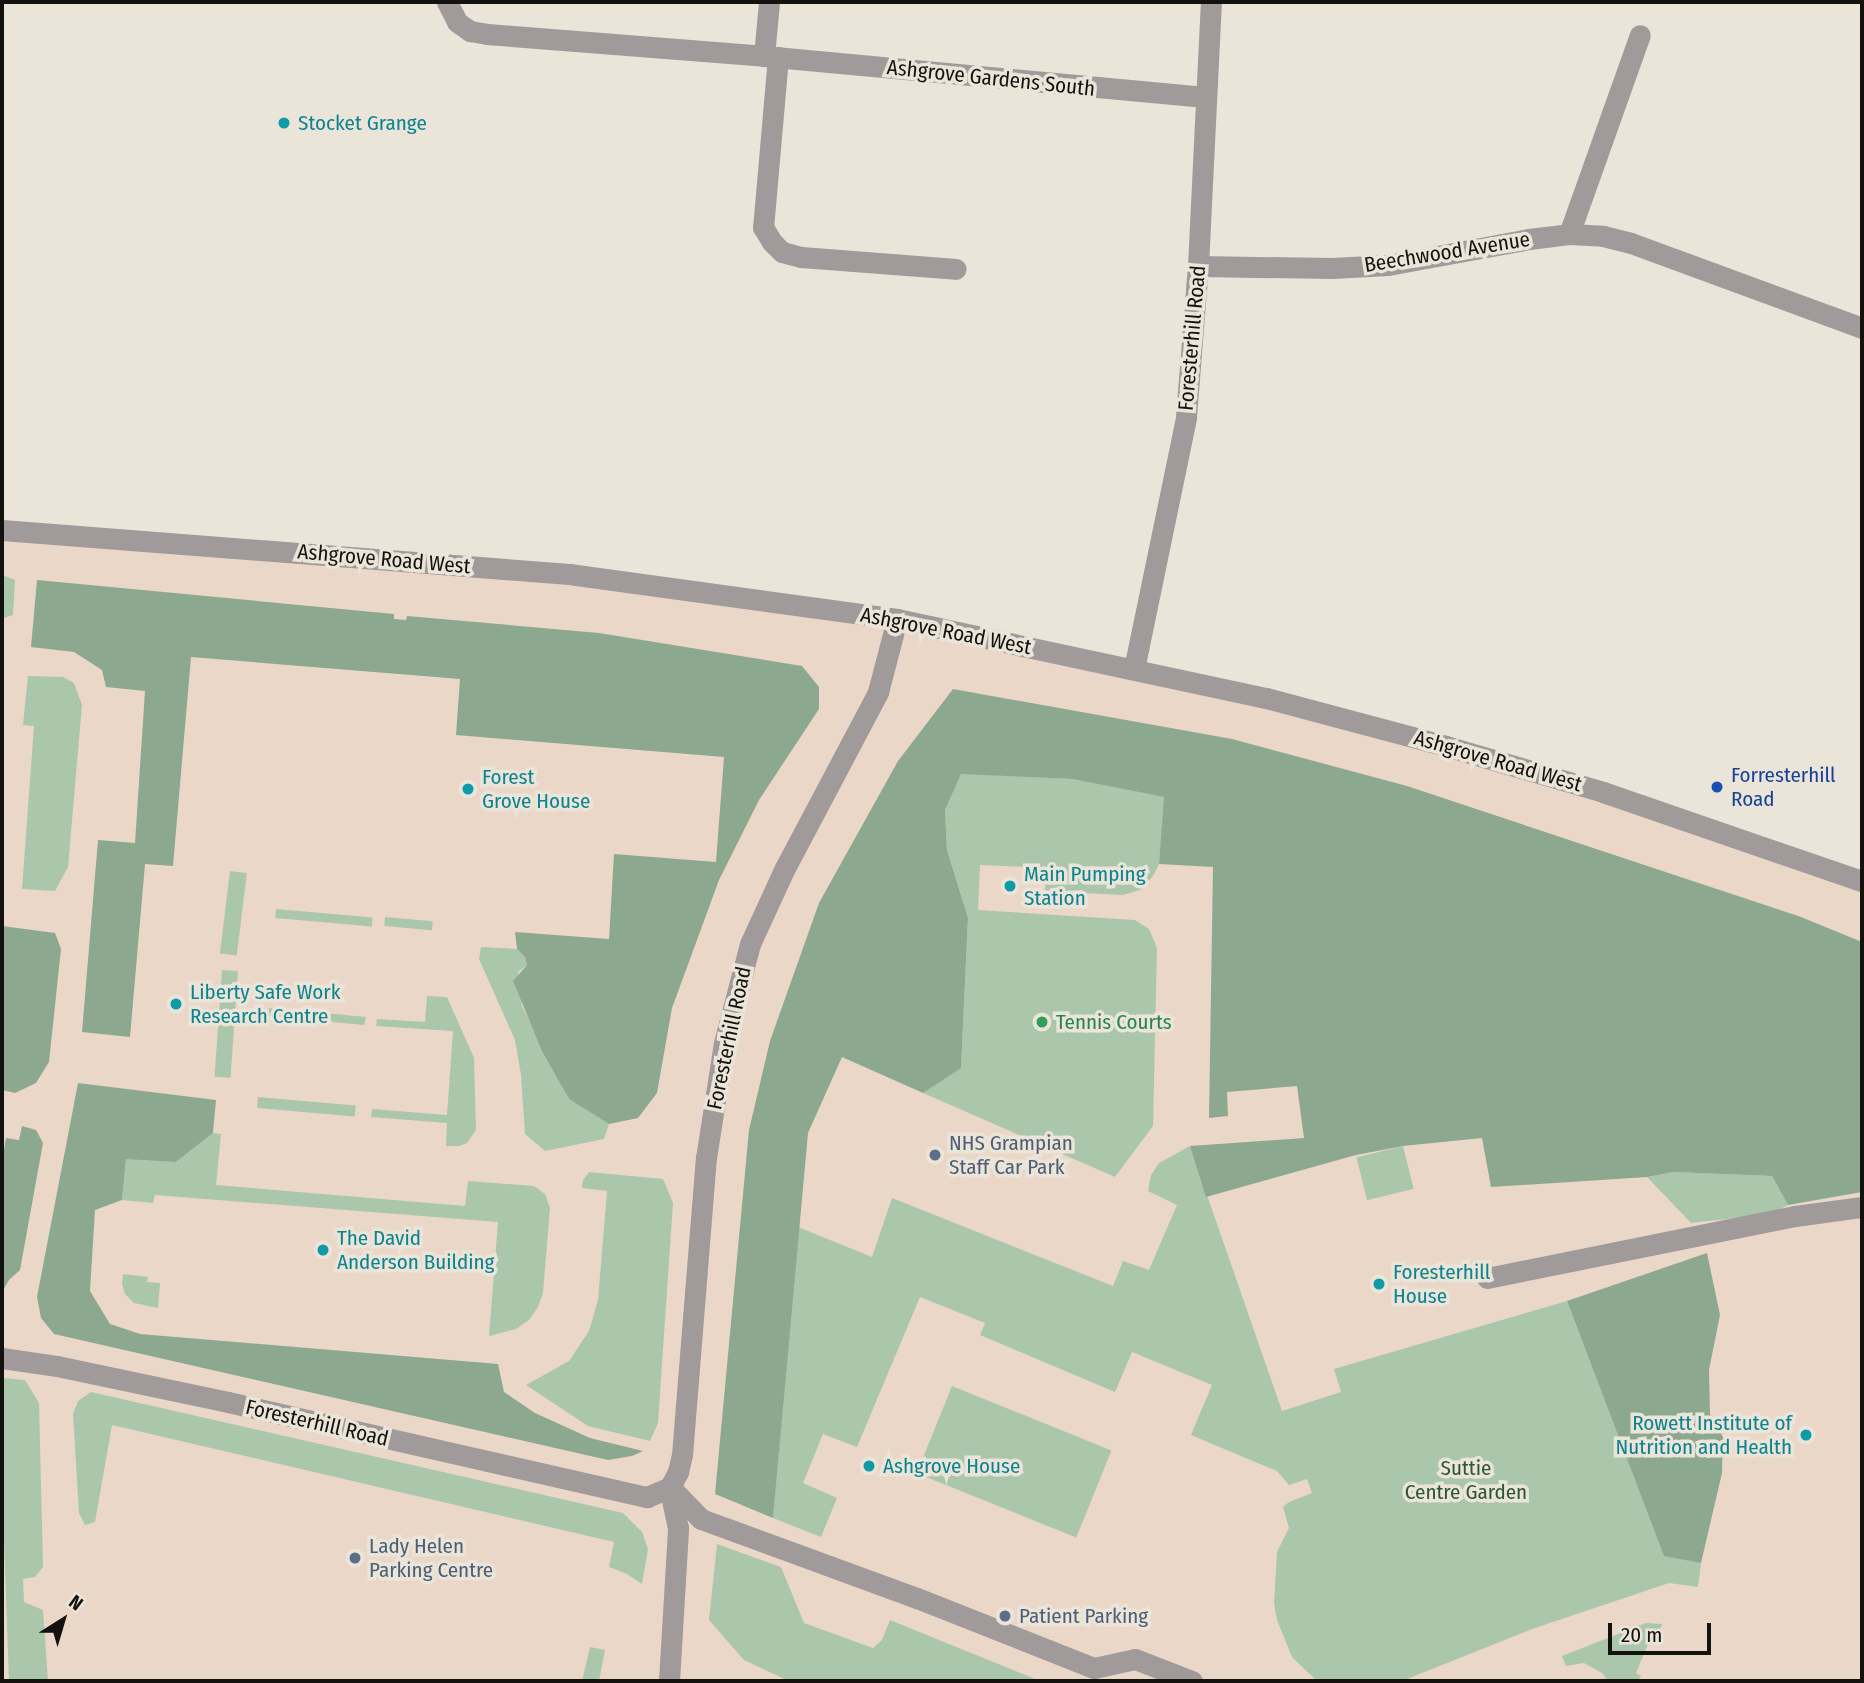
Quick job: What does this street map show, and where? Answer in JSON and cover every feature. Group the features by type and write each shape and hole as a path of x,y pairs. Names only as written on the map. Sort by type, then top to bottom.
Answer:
{"street":[{"name":"Ashgrove Gardens South","path":"447,2 457,22 470,31 487,34 1205,97"},
{"path":"769,2 771,57 763,228 772,242 782,251 801,257 956,269"},
{"name":"Foresterhill Road","path":"1134,669 1186,417 1198,266 1211,2"},
{"path":"1569,234 1640,35"},
{"name":"Beechwood Avenue","path":"1198,266 1332,268 1388,265 1569,234 1602,236 1632,243 1862,328"},
{"name":"Ashgrove Road West","path":"2,530 569,574 897,619 1279,702 1590,788 1862,881"},
{"name":"Foresterhill Road","path":"2,1358 155,1386 647,1497 670,1487 678,1472 682,1455 706,1158 724,1043 747,956 785,868 878,692 897,619"},
{"path":"1487,1278 1794,1216 1862,1207"},
{"path":"670,1487 701,1519 917,1598 1094,1668 1135,1659 1192,1681"},
{"path":"668,1681 678,1528 670,1487"}],"shaded area":[{"path":"2,530 569,574 1187,675 1862,881 1862,1681 2,1681"}],"green space":[{"path":"2,575 15,580 13,615 3,618"},
{"path":"37,580 394,614 394,619 406,620 407,616 599,633 802,666 819,687 819,709 759,800 719,880 672,1008 657,1093 638,1118 609,1124 569,1099 542,1051 513,981 527,965 525,957 517,949 515,932 609,939 614,854 716,862 724,757 456,735 460,679 191,657 173,866 145,864 130,1037 82,1032 98,840 135,843 145,691 106,687 102,670 74,652 31,647"},
{"path":"28,676 63,677 74,683 82,705 68,867 55,891 22,889 34,726 23,725"},
{"path":"953,689 1232,739 1407,786 1801,917 1862,942 1862,1192 1788,1205 1772,1176 1673,1172 1647,1177 1491,1187 1482,1138 1403,1146 1356,1155 1206,1197 1190,1146 1304,1138 1297,1086 1227,1092 1228,1116 1209,1118 1213,867 1159,864 1164,797 1072,779 961,774 945,810 947,850 968,918 961,1068 923,1093 842,1057 808,1133 773,1518 715,1494 749,1130 770,1041 819,903 898,761"},
{"path":"960,773 1072,779 1165,797 1159,864 1153,876 1140,890 1123,895 1045,891 1047,868 980,865 978,910 1135,920 1149,929 1157,948 1153,1126 1115,1177 923,1093 961,1067 968,918 947,850 945,810"},
{"path":"230,871 247,873 237,955 220,953"},
{"path":"276,909 373,917 372,926 275,918"},
{"path":"385,917 433,921 432,930 384,926"},
{"path":"2,926 55,933 61,949 49,1062 36,1083 15,1093 2,1090"},
{"path":"481,947 517,949 525,957 527,965 518,972 522,1006 568,1098 609,1124 604,1139 545,1151 525,1134 521,1075 515,1040 479,959"},
{"path":"222,970 238,971 230,1078 215,1077"},
{"path":"427,996 447,997 474,1058 476,1130 467,1143 459,1146 446,1146 447,1123 371,1117 372,1109 447,1115 453,1031 376,1026 377,1019 425,1022"},
{"path":"269,1008 366,1018 364,1025 268,1016"},
{"path":"78,1083 216,1100 213,1133 176,1162 126,1159 122,1200 95,1210 90,1291 110,1324 140,1334 498,1364 504,1392 535,1413 590,1438 643,1451 632,1456 608,1460 54,1334 41,1318 37,1297"},
{"path":"258,1097 356,1106 355,1116 257,1108"},
{"path":"22,1126 36,1130 43,1143 20,1270 9,1280 2,1292 2,1161 6,1138 19,1140"},
{"path":"213,1133 221,1134 216,1185 465,1206 468,1181 534,1186 545,1194 550,1208 543,1293 538,1307 529,1320 516,1329 489,1336 498,1222 155,1195 153,1203 122,1200 126,1158 176,1162"},
{"name":"Suttie Centre Garden","path":"1190,1146 1282,1411 1341,1392 1334,1369 1567,1301 1664,1555 1701,1563 1698,1587 1669,1583 1532,1629 1402,1681 1317,1681 1292,1657 1277,1620 1274,1603 1277,1552 1289,1528 1283,1507 1312,1493 1307,1479 1289,1485 1277,1471 1191,1435 1212,1385 1132,1352 1115,1392 980,1335 985,1323 920,1297 857,1447 823,1434 803,1483 837,1498 821,1537 773,1518 798,1227 872,1257 892,1198 1113,1286 1123,1261 1149,1270 1177,1205 1148,1191 1151,1175 1159,1163"},
{"path":"1403,1146 1414,1189 1367,1200 1356,1158"},
{"path":"589,1172 663,1179 673,1203 658,1423 650,1441 588,1426 526,1385 569,1361 589,1331 598,1300 607,1191 582,1188 583,1180"},
{"path":"1673,1172 1772,1176 1788,1205 1771,1214 1691,1223 1647,1177"},
{"path":"1707,1253 1720,1315 1709,1370 1710,1414 1723,1437 1722,1473 1701,1563 1664,1556 1567,1301"},
{"path":"123,1274 148,1277 147,1282 160,1283 158,1308 134,1303 125,1294"},
{"path":"2,1378 25,1380 39,1403 43,1567 35,1577 23,1579 24,1602 43,1610 48,1681 9,1681 2,1484"},
{"path":"952,1386 1111,1450 1076,1538 917,1473"},
{"path":"91,1392 623,1513 642,1532 648,1549 642,1584 609,1567 614,1542 112,1425 95,1522 85,1525 79,1513 73,1414 78,1401"},
{"path":"717,1544 781,1567 804,1623 873,1648 882,1640 890,1620 1040,1681 789,1681 744,1660 709,1620"},
{"path":"1646,1623 1662,1624 1656,1639 1651,1637 1636,1673 1641,1676 1638,1681 1608,1681 1602,1673 1584,1663 1566,1666 1562,1656"},
{"path":"590,1647 605,1650 599,1681 582,1681"}],"place":[{"name":"Stocket Grange","path":"284,123"},
{"name":"Forresterhill Road","path":"1717,787"},
{"name":"Forest Grove House","path":"468,789"},
{"name":"Main Pumping Station","path":"1010,886"},
{"name":"Liberty Safe Work Research Centre","path":"176,1004"},
{"name":"Tennis Courts","path":"1042,1022"},
{"name":"NHS Grampian Staff Car Park","path":"935,1155"},
{"name":"The David Anderson Building","path":"323,1250"},
{"name":"Foresterhill House","path":"1379,1284"},
{"name":"Rowett Institute of Nutrition and Health","path":"1806,1435"},
{"name":"Ashgrove House","path":"869,1466"},
{"name":"Lady Helen Parking Centre","path":"355,1558"},
{"name":"Patient Parking","path":"1005,1616"}]}
